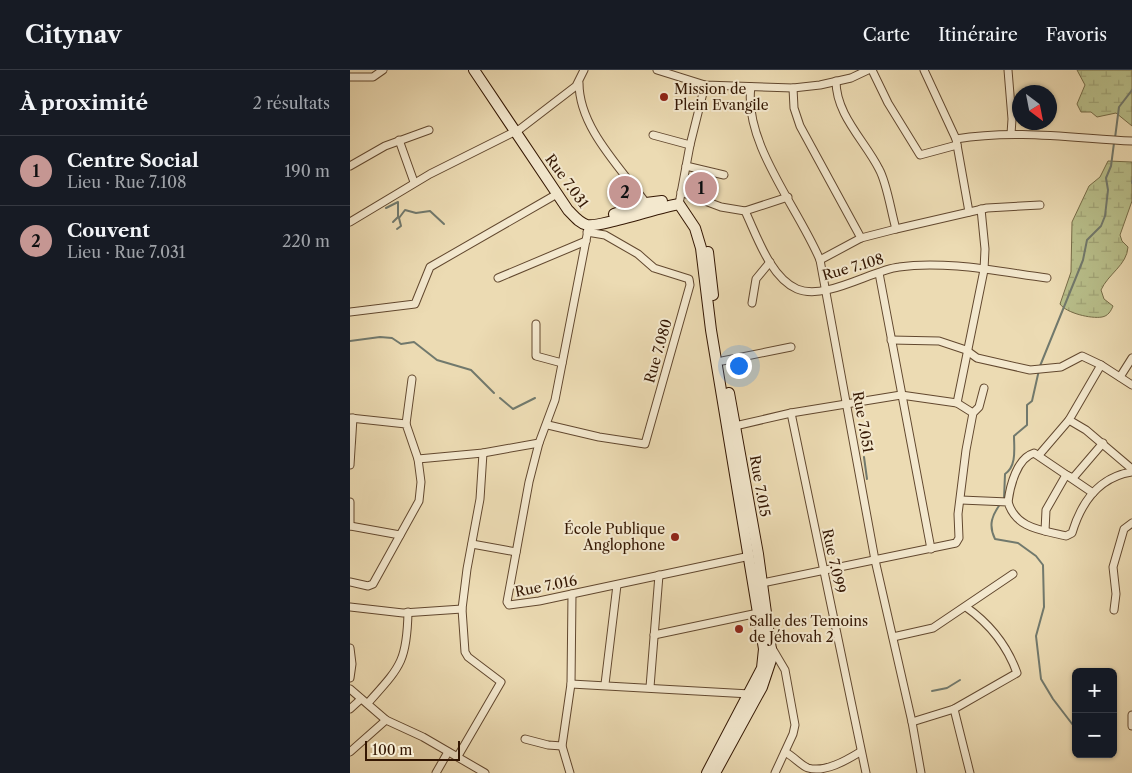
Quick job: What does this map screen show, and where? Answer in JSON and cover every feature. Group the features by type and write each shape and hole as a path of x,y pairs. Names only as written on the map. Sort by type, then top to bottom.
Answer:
{"main road":[{"name":"Rue 7.031","path":"474,70 570,205 582,217 589,219 600,218 646,203 680,198"},
{"name":"Rue 7.031","path":"481,70 557,194 568,210 589,229 661,207 680,198"},
{"name":"Rue 7.015","path":"680,198 695,219 706,243 722,361 762,583 771,648 770,668 762,687 716,773"},
{"name":"Rue 7.015","path":"680,198 695,228 702,248 711,330 750,556 764,658 762,668 750,694 707,773"}],"street":[{"path":"350,76 373,77 383,70"},
{"path":"584,70 579,83 581,100 593,130 646,203"},
{"path":"657,70 705,86 793,88 836,81 851,74 868,70"},
{"path":"872,70 888,103 920,155 984,134 1132,141"},
{"path":"924,70 956,142 969,212"},
{"path":"1008,70 1012,119 1011,134"},
{"path":"836,81 836,94 843,111 880,171 896,229"},
{"path":"350,222 414,182 517,130 579,83"},
{"path":"705,86 690,145 680,198 745,211 788,197"},
{"name":"Rue 7.051","path":"751,87 749,102 754,129 811,238 820,260 875,560 912,722 921,773"},
{"path":"793,88 794,108 800,126 861,238"},
{"path":"350,166 385,146 430,130"},
{"path":"653,135 690,145"},
{"path":"399,140 414,182"},
{"path":"686,166 724,175"},
{"path":"350,312 415,304 430,267 557,194"},
{"path":"820,260 861,238 896,229 980,209 1040,205"},
{"path":"957,403 966,350 984,270 985,249 980,209"},
{"name":"Rue 7.108","path":"745,211 770,262 778,272 797,288 826,289 864,279 900,266 920,265 984,270 1047,278"},
{"name":"Rue 7.016","path":"589,229 548,425 539,443 529,482 508,604 572,594 750,556"},
{"name":"Rue 7.080","path":"548,425 599,437 645,444 690,286 689,280 654,268 638,254 614,240 589,229"},
{"path":"498,278 586,241"},
{"path":"752,303 756,279 770,262"},
{"path":"879,272 890,340 915,457 931,549"},
{"path":"536,324 536,356 562,363"},
{"path":"890,340 938,341 966,350 977,358 1030,370 1060,367 1082,356 1101,365 1132,385"},
{"path":"722,361 791,347"},
{"path":"1120,377 1132,358"},
{"path":"1039,455 1069,420 1101,365"},
{"path":"350,582 368,586 373,584 419,501 421,482 418,459 406,424 412,379"},
{"path":"762,583 953,545 958,540 966,450 973,413 979,407 984,388"},
{"path":"735,426 791,413 901,395 957,403 973,413"},
{"name":"Rue 7.099","path":"791,413 860,752 866,773"},
{"path":"350,465 352,418 406,424"},
{"path":"1069,420 1103,443 1132,470 1110,478 1093,493 1079,513 1072,534 1066,536 1025,525 1016,516 1008,502 1014,478 1021,464 1031,454 1039,455 1093,493"},
{"path":"418,459 483,453 539,443"},
{"path":"1066,475 1073,478 1103,443"},
{"path":"458,756 501,682 468,657 465,652 462,609 480,499 483,453"},
{"path":"1045,531 1046,510 1066,475"},
{"path":"961,500 1008,502"},
{"path":"350,502 350,526 400,535"},
{"path":"1114,610 1116,594 1113,568 1124,529 1132,523"},
{"path":"472,544 516,552"},
{"path":"893,636 933,628 1013,574"},
{"path":"650,687 660,576"},
{"path":"605,684 617,584"},
{"path":"570,773 562,746 571,684 572,594"},
{"path":"350,607 408,612 462,609"},
{"path":"912,722 954,709 1017,673 1010,654 986,621 966,607"},
{"path":"368,704 390,679 405,654 408,612"},
{"path":"654,635 758,613"},
{"path":"350,648 352,664 350,678"},
{"path":"771,648 783,664 794,714 793,734 775,773"},
{"path":"571,684 605,684 750,694"},
{"path":"350,689 386,720 423,737 485,773"},
{"path":"350,709 361,699"},
{"path":"954,709 970,773"},
{"path":"1132,715 1132,726"},
{"path":"350,752 386,720"},
{"path":"525,739 548,745 562,746"},
{"path":"436,773 448,752"},
{"path":"785,752 809,768 814,769 834,766 860,752"}],"green space":[{"path":"1077,70 1132,70 1132,126 1116,113 1097,117 1091,112 1081,112 1077,104 1085,85"},
{"path":"1108,161 1132,162 1132,201 1120,235 1122,241 1128,247 1121,264 1101,290 1104,299 1113,306 1111,310 1104,316 1092,317 1073,313 1060,304 1071,272 1072,222 1089,186 1100,177"}],"waterway":[{"path":"1115,138 1119,107 1132,90"},
{"path":"1040,366 1083,260 1087,240 1101,226 1105,216 1108,190 1106,178 1111,166 1114,143"},
{"path":"386,208 398,202 398,217 393,222"},
{"path":"397,229 401,226 399,218 405,210 416,213 430,211 444,224"},
{"path":"350,341 380,337 392,338 401,344 414,342 437,360 471,370 494,393"},
{"path":"1004,499 1005,474 1009,471 1014,457 1014,436 1027,425 1027,405 1032,401 1039,370"},
{"path":"500,398 513,409 535,398"},
{"path":"864,457 867,479"},
{"path":"1001,503 995,512 991,525 995,539 1018,543 1036,556 1043,565 1044,607 1036,636 1041,679 1053,699 1072,724"},
{"path":"932,691 947,688 960,680"}],"place":[{"name":"Mission de Plein Evangile","path":"664,97"},
{"name":"Centre Social","path":"701,188"},
{"name":"Couvent","path":"625,192"},
{"name":"École Publique Anglophone","path":"675,537"},
{"name":"Salle des Temoins de Jéhovah 2","path":"739,629"}]}
